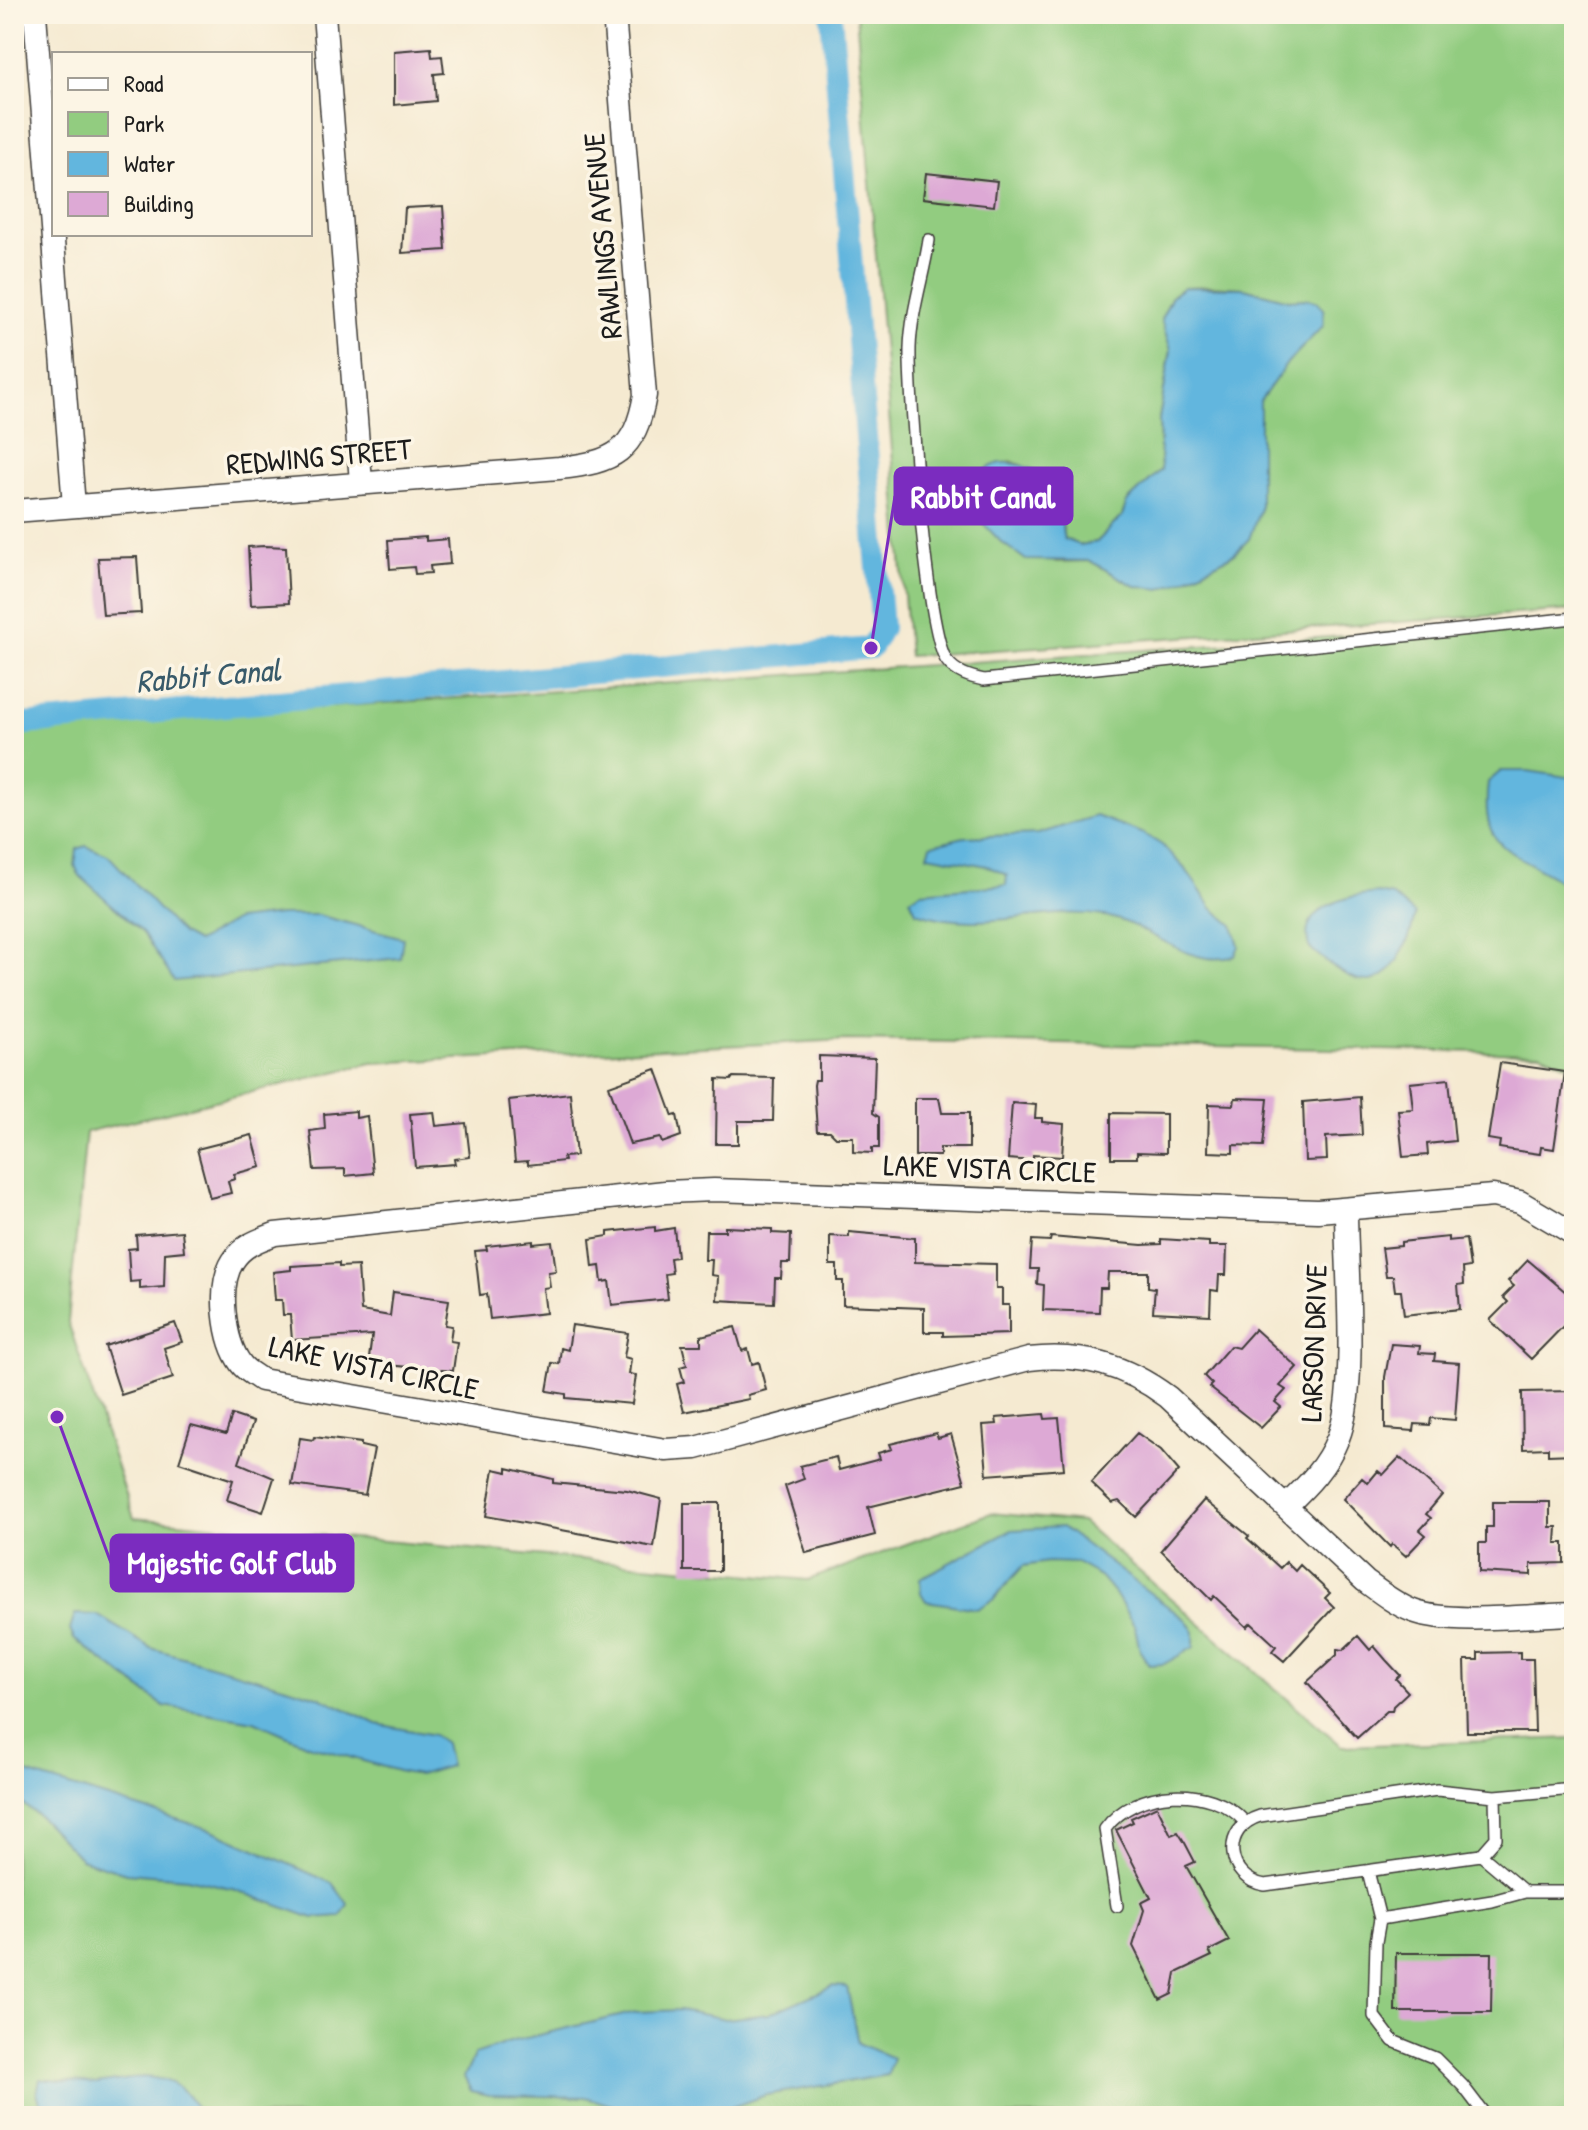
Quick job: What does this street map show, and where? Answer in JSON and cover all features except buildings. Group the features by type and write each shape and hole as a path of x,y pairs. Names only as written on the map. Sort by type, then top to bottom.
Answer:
{"street":[{"path":"35,14 52,228"},
{"path":"324,14 361,482"},
{"name":"RAWLINGS AVENUE","path":"614,14 645,395 640,427 626,448"},
{"path":"53,236 74,506"},
{"name":"REDWING STREET","path":"14,511 583,466 626,448"},
{"name":"LAKE VISTA CIRCLE","path":"1574,1234 1520,1202 1493,1196 1346,1210 816,1193 665,1192 275,1234 250,1243 233,1261 225,1287 231,1343 242,1366 261,1380 653,1449 696,1448 1029,1359 1055,1356 1112,1364 1138,1375 1168,1397 1365,1581 1415,1612 1464,1616 1574,1614"},
{"name":"LARSON DRIVE","path":"1286,1506 1326,1462 1342,1423 1348,1370 1346,1210"}],"lane":[{"path":"929,240 910,344 911,386 929,586 938,642 947,662 965,676 984,680 1574,618"},
{"path":"1495,1796 1496,1838 1481,1855 1265,1885 1252,1883 1240,1872 1233,1855 1236,1830 1244,1821 1437,1790 1495,1796 1574,1789"},
{"path":"1117,1906 1105,1829 1115,1815 1151,1799 1185,1795 1211,1798 1230,1805 1244,1821"},
{"path":"1481,1855 1525,1892"},
{"path":"1368,1871 1380,1919 1376,1942 1374,2016 1393,2041 1435,2058 1463,2086 1486,2116"},
{"path":"1380,1919 1492,1901 1525,1892 1574,1892"}],"green space":[{"path":"856,14 1574,14 1574,610 909,656","holes":["1184,287 1244,288 1288,300 1318,302 1324,310 1260,401 1260,509 1234,554 1184,580 1135,586 1090,561 1056,562 980,520 967,487 982,473 1011,461 1048,478 1059,488 1063,501 1064,539 1080,545 1097,542 1122,516 1127,502 1161,470 1159,419 1171,350 1162,319 1172,296"]},
{"path":"1574,620 1574,1068 1540,1053 848,1040 372,1063 86,1132 68,1322 134,1518 808,1580 991,1513 1082,1522 1342,1746 1574,1738 1574,2116 14,2116 14,729"}],"water":[{"path":"1184,287 1244,288 1288,300 1307,299 1317,302 1324,310 1323,326 1288,362 1260,401 1260,509 1249,539 1234,554 1161,589 1135,586 1090,561 1026,560 1001,542 980,520 967,487 997,464 1014,464 1034,470 1052,481 1062,494 1064,539 1080,545 1097,542 1122,516 1127,502 1161,470 1159,419 1171,350 1161,319 1172,296"},
{"path":"1501,771 1528,771 1574,778 1574,890 1506,849 1491,831 1488,782"},
{"path":"1096,816 1142,833 1162,845 1187,871 1212,908 1233,925 1239,946 1235,956 1218,959 1201,957 1104,916 1057,914 965,921 916,912 910,899 921,892 1006,885 1007,875 987,866 928,855 931,845 964,837 1038,834"},
{"path":"86,846 108,855 182,934 197,942 236,920 318,915 403,938 400,958 174,981 143,933 79,875 75,865 77,849"},
{"path":"1378,893 1393,896 1415,914 1413,923 1406,944 1386,973 1368,981 1352,978 1309,947 1307,933 1318,912 1328,905"},
{"path":"1062,1527 1186,1620 1194,1632 1194,1647 1164,1664 1149,1665 1140,1651 1135,1627 1116,1595 1101,1577 1076,1563 1048,1562 1023,1566 994,1599 977,1609 926,1601 921,1593 920,1578 1012,1530"},
{"path":"75,1614 97,1615 151,1648 318,1696 377,1724 434,1735 445,1743 450,1766 419,1775 401,1772 308,1745 254,1721 164,1706 74,1639 70,1630"},
{"path":"14,1769 212,1830 332,1883 348,1904 341,1916 313,1918 230,1888 187,1878 126,1873 81,1859 40,1817 14,1798"},
{"path":"833,1986 847,1987 858,2043 893,2058 888,2075 766,2095 707,2116 644,2116 586,2097 489,2095 471,2091 464,2077 475,2054 513,2041 636,2012 680,2010 726,2019 769,2014"},
{"path":"143,2077 172,2083 191,2099 202,2116 45,2116 37,2093 40,2079 96,2084"}],"waterway":[{"name":"Rabbit Canal","path":"14,725 871,648 882,628 831,14"}],"place":[{"name":"Rabbit Canal","path":"871,648"},
{"name":"Majestic Golf Club","path":"57,1417"}]}
